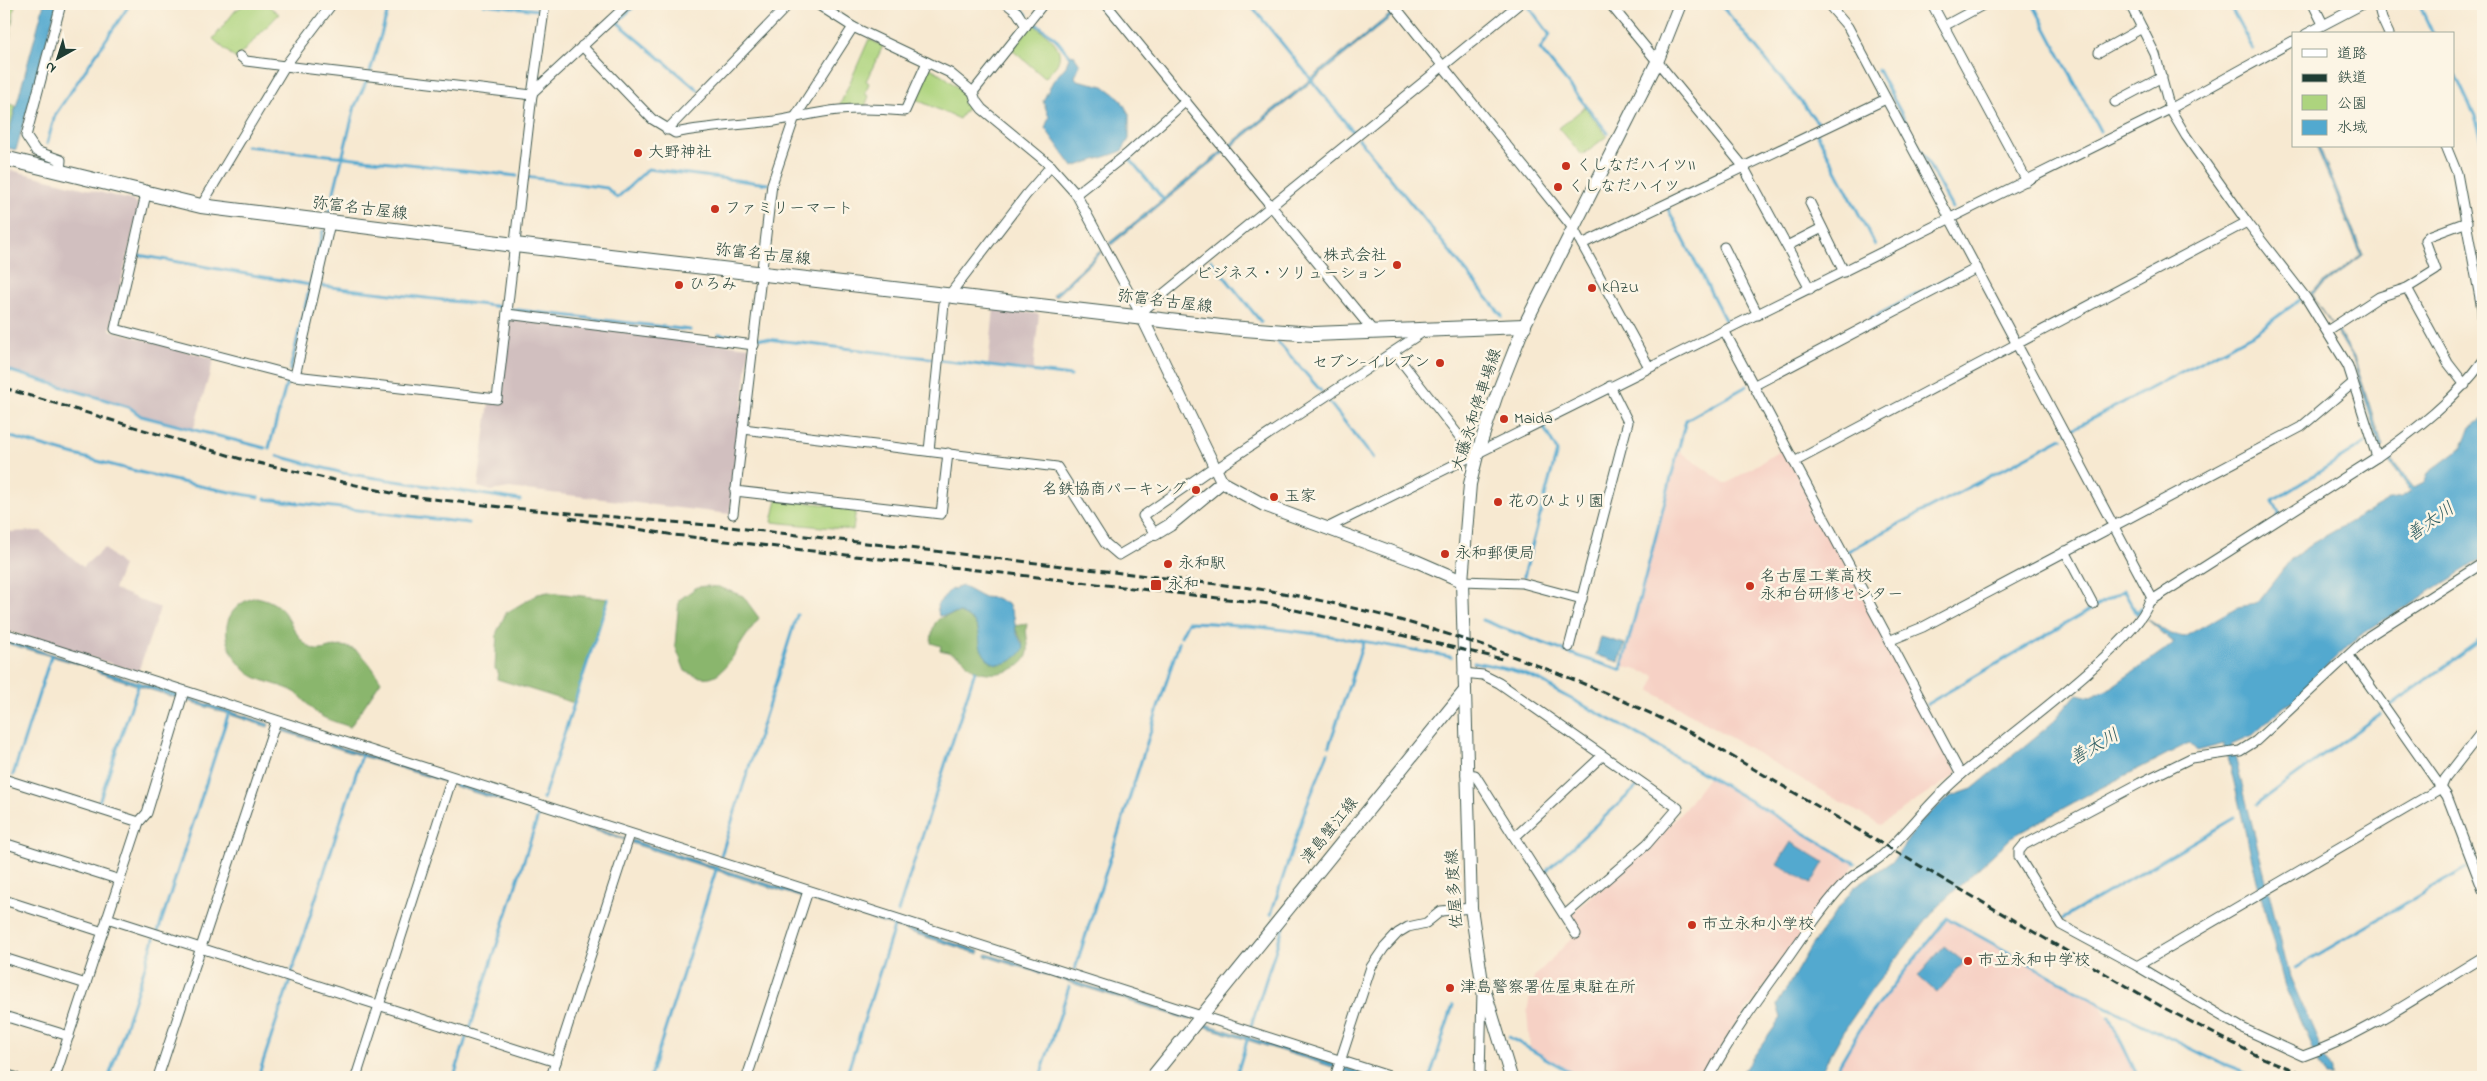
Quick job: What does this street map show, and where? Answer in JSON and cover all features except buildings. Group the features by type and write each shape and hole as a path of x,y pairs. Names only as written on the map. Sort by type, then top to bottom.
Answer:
{"main road":[{"name":"大藤永和停車場線","path":"1462,580 1469,494 1475,453 1507,365 1524,326 1657,62 1680,4"},
{"name":"弥富名古屋線","path":"4,158 201,206 515,245 1141,315 1230,328 1314,334 1524,326"},
{"path":"1155,534 1170,525 1222,482 1264,505 1462,580 1463,693"},
{"name":"佐屋多度線","path":"1463,693 1471,908 1482,982 1511,1077"},
{"name":"津島蟹江線","path":"1152,1077 1463,693"}],"street":[{"path":"60,172 61,160 36,151 26,136 61,4"},
{"path":"201,206 285,66 332,4"},
{"path":"146,194 115,329 295,376 497,399 532,94 545,4"},
{"path":"532,94 628,4"},
{"path":"667,130 789,4"},
{"path":"817,4 853,27 950,73 973,92 976,101 982,109 1051,166 1076,194 1141,315 1222,482"},
{"path":"1008,4 1017,12 1026,26"},
{"path":"973,92 1043,4"},
{"path":"1106,4 1374,332"},
{"path":"1141,315 1271,206 1519,4"},
{"path":"1610,4 1743,166 1810,289"},
{"path":"1828,4 1848,27 2152,600"},
{"path":"1932,4 2027,181"},
{"path":"1944,26 1985,4"},
{"path":"2130,4 2155,54 2170,109 2186,136 2247,222 2306,298 2348,366 2378,458"},
{"path":"2313,4 2323,24"},
{"path":"2309,32 2363,4"},
{"path":"2378,4 2388,32"},
{"path":"1396,7 1573,228 1649,367"},
{"path":"732,514 763,273 772,184 794,119 853,27"},
{"path":"2099,52 2142,28"},
{"path":"1327,528 1610,386 1725,332 1951,220 2170,109 2292,42"},
{"path":"582,46 652,119 667,130 675,133 709,126 728,127 794,119 839,110 874,109 905,111 926,62"},
{"path":"240,56 246,60 285,66 532,94"},
{"path":"2114,102 2162,78"},
{"path":"1582,244 1886,99"},
{"path":"1076,194 1127,154 1186,102"},
{"path":"2447,148 2457,173 2467,222 2482,309 2483,337"},
{"path":"929,451 947,294 1051,166"},
{"path":"1810,204 1844,272"},
{"path":"1794,462 2247,222"},
{"path":"2328,331 2379,298 2408,288 2436,270 2424,240 2429,236 2467,222"},
{"path":"295,376 330,223"},
{"path":"1787,246 1822,228"},
{"path":"1724,247 1758,315"},
{"path":"1753,386 1977,268"},
{"path":"2408,288 2448,363 2465,385"},
{"path":"507,314 754,345"},
{"path":"744,429 1057,467 1105,543 1120,554 1155,534 1143,516 1426,330"},
{"path":"1725,332 1891,640 1961,775"},
{"path":"1394,352 1475,453"},
{"path":"1708,1077 1732,1036 1807,931 1848,880 1884,854 1931,803 1961,775 2130,632 2146,612 2149,602 2378,458 2465,385 2483,361"},
{"path":"1891,640 1923,627 2301,427 2354,383"},
{"path":"1569,647 1628,422 1610,386"},
{"path":"736,491 941,514 948,453"},
{"path":"2066,551 2093,604"},
{"path":"2483,563 2369,636 2256,741 2240,751 2191,758 2024,845 2019,851 2020,857 2061,925 2137,966 2242,1028 2303,1056 2327,1048 2483,957"},
{"path":"1462,580 1522,583 1582,599"},
{"path":"4,633 452,778 1201,1016 1337,1069 1392,1077"},
{"path":"2349,656 2447,796 2483,890"},
{"path":"1463,673 1483,675 1499,683 1678,808 1647,844 1565,915"},
{"path":"55,1077 139,822 147,813 184,691"},
{"path":"158,1077 276,721"},
{"path":"2137,966 2442,788 2445,779 2483,730"},
{"path":"1515,837 1602,756"},
{"path":"1466,774 1475,775 1576,934"},
{"path":"356,1077 452,778"},
{"path":"4,779 139,822"},
{"path":"551,1077 630,834"},
{"path":"4,843 120,880"},
{"path":"747,1077 808,891"},
{"path":"4,900 103,932"},
{"path":"1337,1069 1371,967 1391,939 1408,927 1426,923 1441,911 1471,908"},
{"path":"108,918 556,1062"},
{"path":"4,958 86,984"},
{"path":"1480,1077 1482,982"},
{"path":"4,1016 69,1036"},
{"path":"4,1074 16,1077"}],"shaded area":[{"path":"11,170 134,201 139,206 110,330 214,359 193,431 141,416 129,407 4,369 4,177 5,173 10,174"},
{"path":"994,309 1039,314 1033,371 988,366"},
{"path":"509,317 749,347 730,514 509,488 491,491 478,487 489,402 499,403"},
{"name":"名古屋工業高校 永和台研修センター","path":"1783,449 1958,773 1880,825 1651,691 1655,675 1622,666 1678,450 1726,484"},
{"path":"41,531 83,567 104,548 123,566 114,589 160,608 138,672 4,630 4,532"},
{"name":"市立永和小学校","path":"1709,776 1855,863 1847,878 1729,1033 1704,1077 1578,1077 1530,1048 1527,1012 1534,977 1579,931 1570,920 1571,914 1649,847 1684,810"},
{"name":"市立永和中学校","path":"1947,918 2101,1004 2139,1077 1832,1077 1865,1021"}],"green space":[{"path":"8,4 15,4 4,75 4,31"},
{"path":"245,4 266,4 279,14 236,59 213,39 235,11"},
{"path":"1033,24 1052,40 1058,50 1058,62 1045,78 1012,50"},
{"path":"869,39 883,46 866,81 869,83 865,94 869,96 865,107 839,107"},
{"path":"928,67 952,82 971,103 959,119 913,98"},
{"path":"4,102 16,106 5,147 4,147"},
{"path":"1585,107 1607,136 1582,155 1559,128"},
{"path":"777,499 856,508 853,530 772,522"},
{"path":"697,587 719,587 743,596 759,618 728,663 711,677 695,676 685,671 675,645 679,600"},
{"path":"548,592 608,599 574,703 497,679 498,671 495,669 497,632 506,613 538,594"},
{"path":"256,597 268,601 284,612 303,642 311,648 320,650 342,646 357,651 368,661 381,681 350,727 321,716 293,691 255,677 244,669 236,659 230,649 227,638 229,618 235,609 244,602"},
{"path":"960,613 968,617 976,626 986,657 997,664 1023,643 1014,626 1027,624 1028,654 1026,658 1016,668 1009,671 987,673 973,669 957,655 940,650 941,646 931,643 933,629 937,620"}],"water":[{"path":"44,4 57,4 16,150 5,147"},
{"path":"1403,4 1407,4 1111,245 1109,243"},
{"path":"1070,54 1074,55 1080,64 1075,77 1077,80 1104,86 1120,98 1129,114 1129,139 1122,151 1073,167 1045,128 1049,117 1043,101 1053,81 1066,66"},
{"path":"2317,148 2320,148 2363,255 2312,294 2331,323 2310,293 2361,255"},
{"path":"1100,251 1101,253 1055,297 1053,295"},
{"path":"2337,328 2354,357 2383,447 2380,448 2353,359 2335,329"},
{"name":"善太川","path":"2483,418 2483,558 2360,635 2310,681 2297,700 2285,706 2253,735 2232,744 2290,977 2331,1071 2331,1077 2325,1077 2285,987 2257,881 2226,748 2224,748 2224,744 2197,751 2189,743 2087,795 2012,837 1938,906 1873,988 1845,1029 1818,1077 1739,1077 1781,1018 1777,1005 1811,946 1854,887 1894,860 1920,822 1949,797 1972,789 2051,724 2077,694 2090,697 2107,690 2174,643 2147,619 2171,634 2184,637 2237,607 2256,604 2291,559 2313,543 2391,499 2401,497 2411,491 2384,455 2386,453 2414,488 2424,483 2428,473 2461,448 2470,427"},
{"path":"962,586 982,597 996,598 1008,604 1014,616 1016,632 1024,648 1017,657 1001,664 990,661 982,651 975,623 960,613 939,616 937,605 950,590"},
{"path":"1601,637 1625,644 1619,662 1596,655"},
{"path":"10,641 93,667 9,644"},
{"path":"97,669 180,695 179,699 97,672"},
{"path":"186,697 269,724 268,727 185,700"},
{"path":"277,727 448,781 448,783 276,729"},
{"path":"455,783 625,838 625,840 454,786"},
{"path":"632,840 803,895 803,898 631,843"},
{"path":"1791,842 1824,862 1811,884 1777,864"},
{"path":"811,897 979,951 979,954 810,900"},
{"path":"1944,946 1964,962 1937,993 1918,976"},
{"path":"987,954 1192,1018 1190,1020 985,956"},
{"path":"1203,1023 1375,1077 1364,1077 1200,1025"}],"waterway":[{"path":"47,144 55,115 130,4"},
{"path":"370,72 390,4"},
{"path":"484,4 538,10"},
{"path":"637,4 617,22 698,90"},
{"path":"1016,4 1027,15"},
{"path":"1250,4 1311,79"},
{"path":"1527,4 1550,35 1540,49 1608,133"},
{"path":"1720,4 1819,124"},
{"path":"2033,4 2100,131"},
{"path":"2229,4 2253,49"},
{"path":"2419,4 2432,32"},
{"path":"1034,22 1055,38 1069,55"},
{"path":"1878,70 1952,208"},
{"path":"2454,72 2475,116 2483,144"},
{"path":"329,212 355,106 367,80"},
{"path":"1312,81 1354,133"},
{"path":"1817,133 1875,245"},
{"path":"1359,139 1502,316"},
{"path":"246,146 517,176"},
{"path":"1129,158 1163,199"},
{"path":"527,177 607,188 617,198 648,169 768,184"},
{"path":"1667,207 1725,320"},
{"path":"290,370 323,231"},
{"path":"138,255 310,285"},
{"path":"1211,260 1261,322"},
{"path":"1870,319 1970,266"},
{"path":"322,286 503,307"},
{"path":"2067,432 2255,333 2301,299"},
{"path":"510,309 690,330"},
{"path":"719,334 752,338"},
{"path":"759,338 936,359"},
{"path":"1278,342 1321,391"},
{"path":"940,360 1071,376"},
{"path":"4,369 129,407 141,416 265,448"},
{"path":"269,448 288,378"},
{"path":"1482,620 1580,657 1621,670 1686,420 1747,386"},
{"path":"1329,402 1373,458"},
{"path":"1524,576 1557,451 1543,426"},
{"path":"4,435 162,478 259,497"},
{"path":"1848,551 2062,438"},
{"path":"2277,517 2280,515 2273,501 2365,443"},
{"path":"278,456 343,473 520,500"},
{"path":"265,499 468,523"},
{"path":"1927,704 2124,590 2137,614 2141,608"},
{"path":"543,799 608,599"},
{"path":"721,856 797,615"},
{"path":"1181,636 1188,622 1254,626 1387,645 1451,657"},
{"path":"2390,706 2483,638"},
{"path":"1075,969 1179,642"},
{"path":"1329,746 1363,643"},
{"path":"13,775 51,656"},
{"path":"1474,662 1528,675 1548,685 1632,731 1855,863"},
{"path":"898,912 975,671"},
{"path":"99,802 139,683"},
{"path":"158,932 229,712"},
{"path":"2257,804 2380,714"},
{"path":"1271,914 1306,807 1328,753"},
{"path":"292,972 362,755"},
{"path":"1544,873 1639,785"},
{"path":"470,1029 540,810"},
{"path":"2062,919 2234,818"},
{"path":"650,1077 717,867"},
{"path":"2295,968 2466,868"},
{"path":"1832,1077 1865,1021 1947,918 2101,1004 2224,1065 2255,1077"},
{"path":"846,1077 895,924"},
{"path":"1251,1026 1284,924"},
{"path":"109,1077 154,939"},
{"path":"258,1077 290,980"},
{"path":"1040,1077 1069,987"},
{"path":"1430,1077 1453,1005"},
{"path":"2109,1017 2138,1077"},
{"path":"1236,1077 1248,1037"},
{"path":"1509,1037 1578,1077"},
{"path":"454,1077 466,1038"}],"railway":[{"path":"4,388 241,459 400,495 501,507 729,527 1259,589 1315,599 1428,628 1539,666 1646,711 1697,736 2166,1009 2258,1056 2311,1077"},
{"path":"569,518 674,535 1270,604 1502,659"}],"place":[{"name":"大野神社","path":"638,153"},
{"name":"くしなだハイツII","path":"1566,166"},
{"name":"くしなだハイツ","path":"1558,187"},
{"name":"ファミリーマート","path":"715,209"},
{"name":"株式会社 ビジネス・ソリューション","path":"1397,265"},
{"name":"ひろみ","path":"679,285"},
{"name":"KAZU","path":"1592,288"},
{"name":"セブン-イレブン","path":"1440,363"},
{"name":"Maida","path":"1504,419"},
{"name":"名鉄協商パーキング","path":"1196,490"},
{"name":"玉家","path":"1274,497"},
{"name":"花のひより園","path":"1498,502"},
{"name":"永和郵便局","path":"1445,554"},
{"name":"永和駅","path":"1168,564"},
{"name":"永和","path":"1156,585"},
{"name":"名古屋工業高校 永和台研修センター","path":"1750,586"},
{"name":"市立永和小学校","path":"1692,925"},
{"name":"市立永和中学校","path":"1968,961"},
{"name":"津島警察署佐屋東駐在所","path":"1450,988"}]}
